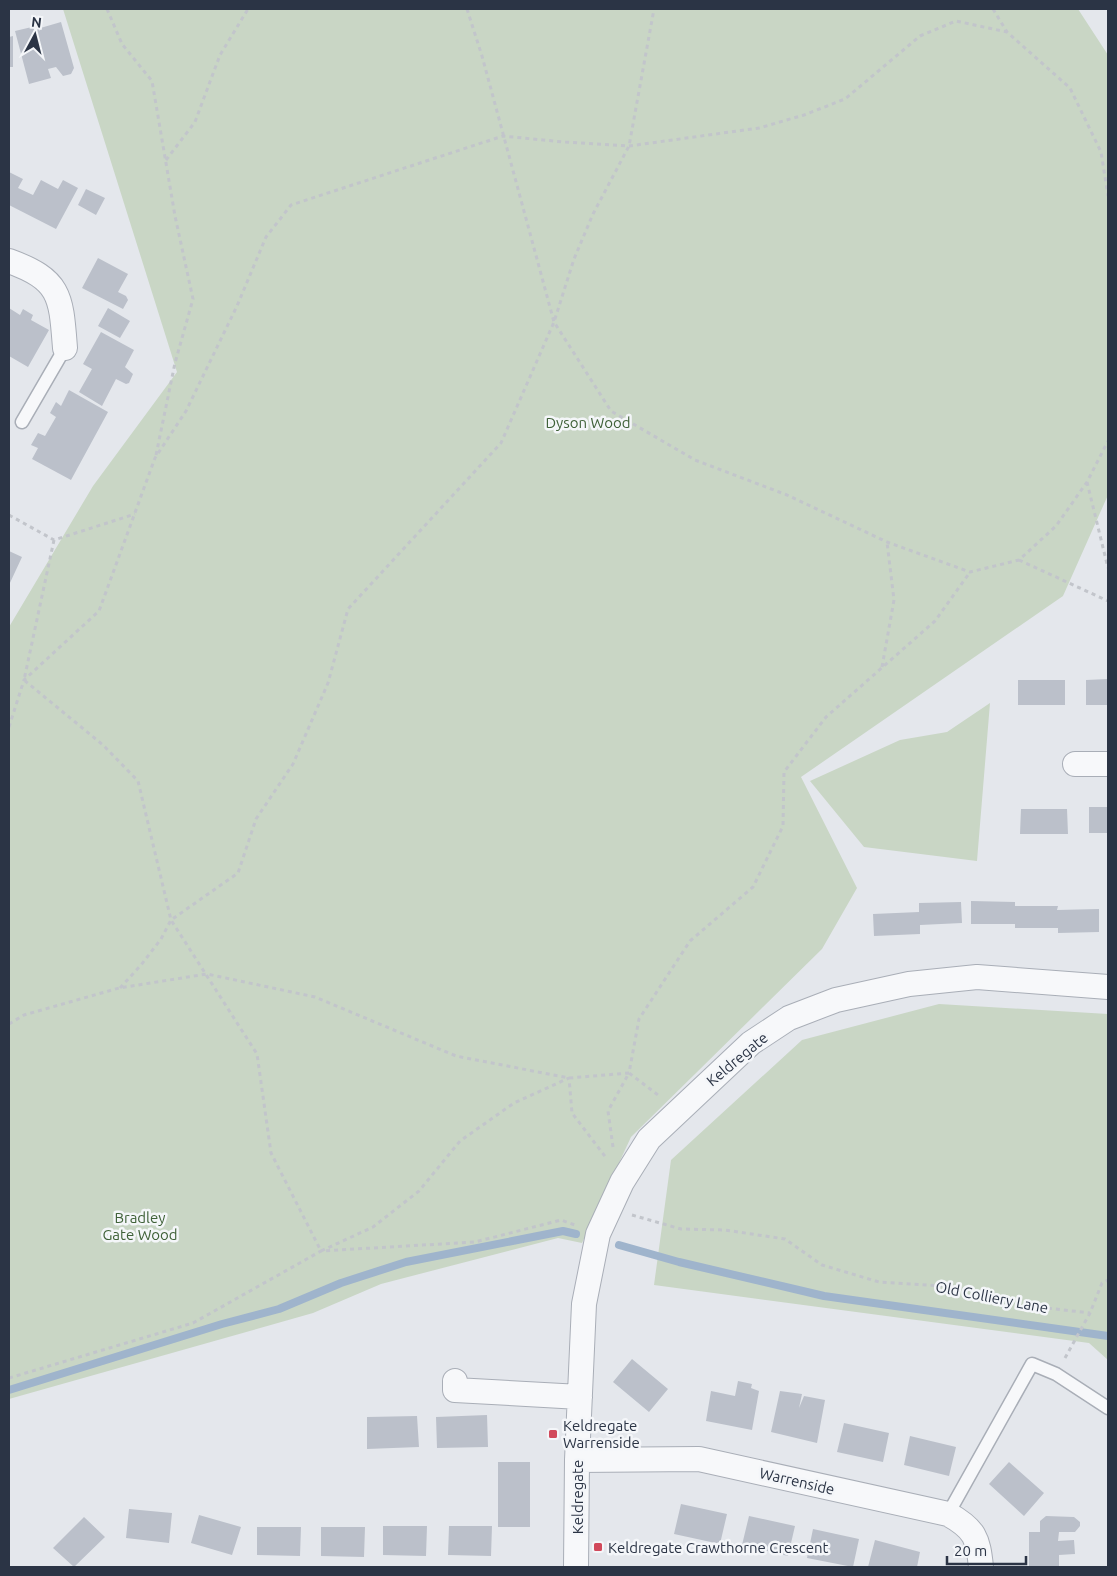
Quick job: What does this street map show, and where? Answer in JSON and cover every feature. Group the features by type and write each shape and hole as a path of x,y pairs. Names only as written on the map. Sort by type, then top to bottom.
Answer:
{"street":[{"path":"9,261 33,270 49,283 58,296 62,308 64,348"},
{"path":"1075,764 1108,764"},
{"name":"Keldregate","path":"576,1567 577,1460 584,1304 598,1234 619,1176 649,1139 751,1043 789,1018 836,1000 909,984 977,977 1108,988"},
{"path":"455,1381 455,1390 580,1397"},
{"name":"Warrenside","path":"577,1460 699,1459 948,1514 964,1523 974,1533 982,1567"}],"lane":[{"path":"22,422 64,348"},
{"path":"948,1514 1032,1364 1056,1374 1108,1408"}],"path":[{"path":"24,680 100,611 155,458 175,363 193,299 152,80 122,44 107,9"},
{"path":"166,160 195,122 220,55 248,9"},
{"path":"467,9 482,56 554,322 611,410 696,460 788,495 887,542 970,572 1019,560 1056,526 1087,482 1108,441"},
{"path":"119,988 156,945 171,920 238,873 256,819 293,764 328,683 348,610 501,442 554,322 574,259 593,214 629,146 654,9"},
{"path":"993,9 1007,32 1070,88 1101,152 1108,196"},
{"path":"155,458 186,410 237,306 266,237 291,204 503,136 629,146 758,128 804,115 844,99 920,36 956,21 1007,32"},
{"path":"1087,482 1108,568"},
{"path":"9,515 54,540 136,514"},
{"path":"9,726 24,680 54,540"},
{"path":"882,667 894,600 887,542"},
{"path":"1019,560 1108,601"},
{"path":"619,1176 608,1111 629,1073 639,1019 690,941 753,887 783,826 784,772 826,717 935,620 970,572"},
{"path":"24,680 103,745 138,781 171,920 258,1054 271,1152 321,1252"},
{"path":"9,1024 24,1015 119,988 207,974 315,997 456,1056 570,1078 629,1073 679,1110"},
{"path":"570,1078 572,1113 619,1176"},
{"path":"9,1378 193,1323 321,1252 373,1226 419,1191 460,1141 514,1103 570,1078"},
{"name":"Old Colliery Lane","path":"608,1208 681,1229 725,1230 785,1239 822,1265 878,1282 956,1287 1029,1306 1090,1313"},
{"path":"321,1252 475,1242 561,1220 598,1234"},
{"path":"1077,1337 1090,1313 1102,1283 1108,1280"}],"green space":[{"name":"Dyson Wood","path":"63,9 1078,9 1108,55 1108,495 1063,596 801,777 857,888 822,949 631,1137 582,1243 558,1238 381,1284 313,1313 9,1399 9,627 93,486 177,372"},
{"path":"990,703 977,861 864,847 810,781 900,740 947,732"},
{"path":"939,1004 1108,1014 1108,1360 1089,1343 654,1285 671,1160 802,1040"}],"building":[{"path":"61,22 74,68 71,74 63,76 56,67 48,69 51,78 29,84 15,31 36,26 37,29"},
{"path":"13,36 13,67 9,67 9,37"},
{"path":"9,172 23,179 18,188 33,195 41,180 58,189 63,180 78,188 56,229 9,205"},
{"path":"86,189 105,198 96,215 78,205"},
{"path":"98,258 128,274 118,292 126,296 128,300 123,309 82,288"},
{"path":"9,308 20,315 23,309 33,315 31,320 49,330 28,367 9,356"},
{"path":"108,308 130,321 120,338 98,326"},
{"path":"101,332 134,350 125,367 133,374 129,383 126,384 116,379 102,406 79,392 92,369 83,364"},
{"path":"69,390 108,412 71,480 32,459 38,448 31,445 38,433 45,436 56,417 50,413 56,402 61,406"},
{"path":"9,551 22,557 9,585"},
{"path":"1108,679 1108,705 1086,705 1086,680"},
{"path":"1018,680 1065,680 1065,705 1018,705"},
{"path":"1089,807 1108,807 1108,833 1089,833"},
{"path":"1021,809 1067,809 1068,834 1020,834"},
{"path":"971,901 1015,902 1015,906 1058,906 1057,910 1099,909 1099,932 1058,933 1058,928 1015,928 1015,924 971,924"},
{"path":"961,902 962,923 920,925 920,934 874,936 873,914 919,912 919,903"},
{"path":"632,1359 668,1389 649,1412 613,1382"},
{"path":"738,1381 752,1384 751,1388 759,1391 752,1430 706,1421 711,1391 735,1396"},
{"path":"780,1391 802,1394 799,1408 804,1396 825,1400 817,1443 771,1432"},
{"path":"487,1415 488,1447 437,1448 436,1417"},
{"path":"417,1416 419,1447 367,1449 367,1417"},
{"path":"844,1423 889,1433 883,1462 837,1452"},
{"path":"910,1436 956,1447 949,1476 904,1465"},
{"path":"498,1462 530,1462 530,1527 498,1527"},
{"path":"1009,1462 1044,1493 1024,1516 989,1484"},
{"path":"681,1504 727,1514 720,1544 674,1534"},
{"path":"129,1509 172,1513 169,1543 126,1538"},
{"path":"199,1515 241,1527 232,1555 191,1543"},
{"path":"749,1516 795,1526 788,1556 742,1545"},
{"path":"1046,1516 1074,1517 1080,1522 1080,1526 1075,1532 1059,1532 1058,1541 1074,1540 1075,1554 1059,1555 1059,1567 1029,1567 1029,1532 1040,1532 1040,1521"},
{"path":"84,1517 105,1537 74,1567 53,1548"},
{"path":"383,1526 427,1526 426,1556 383,1555"},
{"path":"449,1526 492,1526 491,1556 448,1555"},
{"path":"257,1527 301,1527 300,1556 257,1555"},
{"path":"321,1527 365,1527 364,1557 321,1556"},
{"path":"813,1529 859,1539 853,1567 807,1558"},
{"path":"875,1540 920,1552 917,1567 868,1567"}],"waterway":[{"path":"9,1390 222,1324 279,1309 341,1283 406,1262 563,1231 576,1234"},
{"path":"619,1245 679,1262 824,1296 1108,1336"}],"place":[{"name":"Keldregate Warrenside","path":"553,1434"},
{"name":"Keldregate Crawthorne Crescent","path":"598,1547"}],"park label":[{"name":"Bradley Gate Wood","path":"140,1226"}]}
